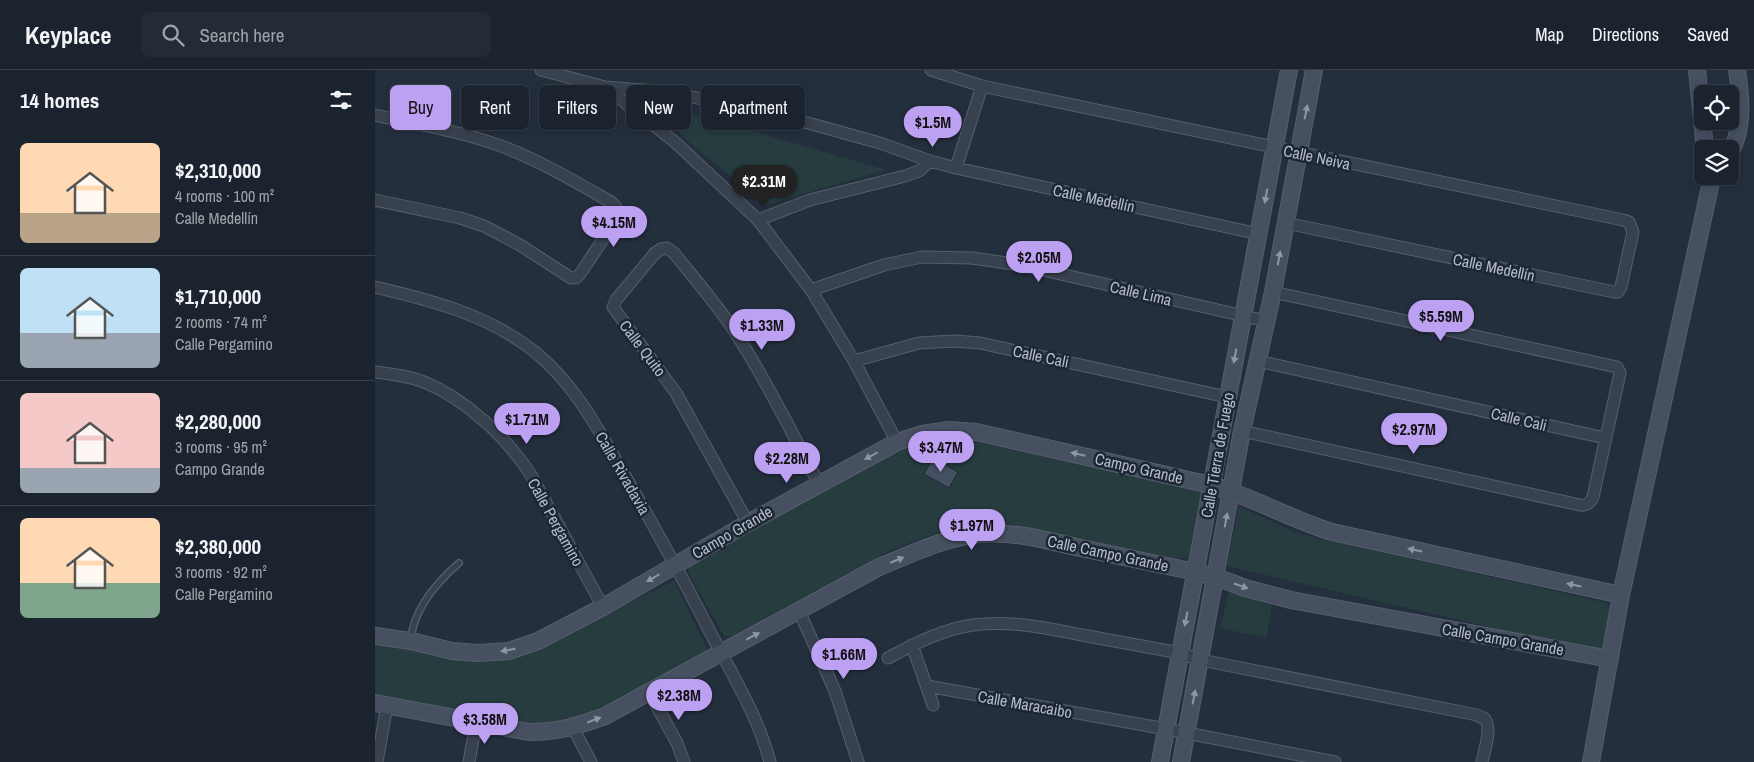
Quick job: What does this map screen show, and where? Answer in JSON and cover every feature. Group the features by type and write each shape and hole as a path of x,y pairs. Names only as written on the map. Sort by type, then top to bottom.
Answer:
{"street":[{"path":"541,70 597,85"},
{"name":"Calle Neiva","path":"931,70 982,86 1629,222 1633,232 1621,287 1618,292 1614,292"},
{"path":"1275,148 1289,70"},
{"path":"1298,153 1314,70"},
{"path":"1697,70 1704,140"},
{"path":"1736,140 1740,114 1737,70"},
{"path":"956,168 982,86"},
{"name":"Calle Medellín","path":"616,88 668,92 737,106 880,143 956,168 1259,234"},
{"path":"616,96 676,144 758,220 811,290 854,361 897,442"},
{"path":"375,115 477,139 512,151 566,176 611,202 617,206 619,213 580,274 576,278 571,278 520,245 484,226 460,218 375,200"},
{"name":"Calle Tierra de Fuego","path":"1160,762 1275,148"},
{"name":"Calle Tierra de Fuego","path":"1181,762 1188,733 1242,431 1273,292 1298,153"},
{"path":"758,220 810,200 905,176 919,171 931,161"},
{"path":"1591,762 1621,595 1709,185"},
{"name":"Calle Medellín","path":"1286,222 1614,292"},
{"name":"Calle Quito","path":"748,523 676,393 613,307 616,300 655,253 661,249 667,248 674,253 730,325 753,360 819,484"},
{"name":"Calle Lima","path":"811,290 884,265 922,257 972,258 1021,265 1266,321"},
{"name":"Calle Rivadavia","path":"375,287 446,305 477,317 516,337 559,373 584,406 676,565 754,716 770,762"},
{"path":"1242,431 1585,506 1590,503 1593,497 1620,373 1617,367 1273,292"},
{"name":"Calle Cali","path":"854,361 919,343 955,341 980,343 1227,397"},
{"name":"Calle Cali","path":"1258,361 1605,438"},
{"name":"Calle Pergamino","path":"375,372 423,382 433,387 476,414 501,437 517,454 531,475 603,607"},
{"name":"Campo Grande","path":"375,636 411,641 452,651 478,653 509,651 538,640 603,607 819,484 897,442 922,434 949,430 976,432 1211,485"},
{"path":"1211,485 1231,491 1332,532 1621,595"},
{"name":"Calle Campo Grande","path":"381,704 529,732 551,732 573,728 605,716 879,567 922,549 953,539 981,534 1009,534 1032,538 1196,572 1291,600 1610,659"},
{"path":"799,611 835,691 858,762"},
{"path":"888,658 912,645 940,634 972,625 1028,624 1180,653 1201,660 1484,718 1488,723 1489,730 1482,762"},
{"path":"912,645 933,705"},
{"name":"Calle Maracaibo","path":"927,686 1188,733 1335,762"},
{"path":"649,692 677,743 684,762"},
{"path":"377,762 381,704"},
{"path":"469,762 476,723"},
{"path":"573,728 591,762"}],"lane":[{"path":"411,641 412,629 419,611 428,596 440,579 459,563"}],"green space":[{"path":"691,113 701,116 701,130 748,130 886,170 765,205 675,130 691,130"},
{"path":"952,437 1197,489 1203,498 1191,557 1177,558 994,524 927,536 887,552 732,637 724,636 690,576 687,565 898,449 919,442"},
{"path":"1239,506 1296,533 1607,603 1610,609 1603,649 1597,652 1227,566"},
{"path":"674,581 708,651 602,707 572,718 532,726 375,695 375,643 471,660 520,654"},
{"path":"1229,591 1272,605 1266,638 1220,628"}],"building":[{"path":"933,458 958,472 949,488 924,474"}]}
